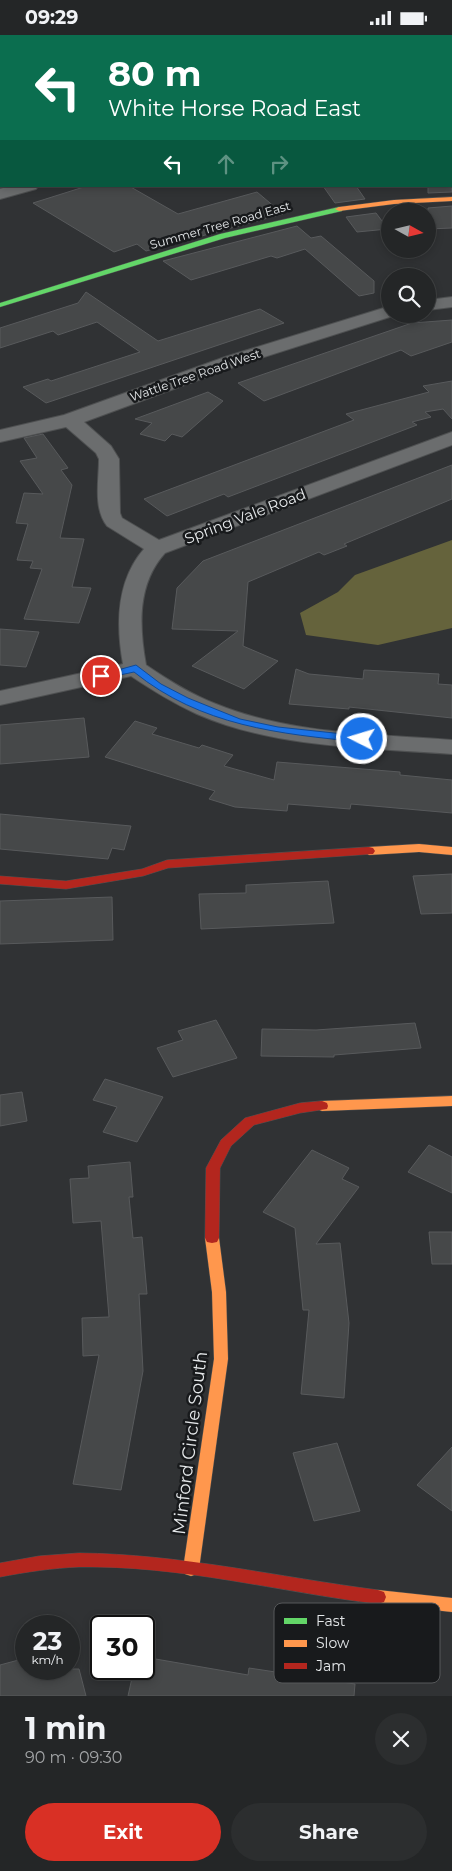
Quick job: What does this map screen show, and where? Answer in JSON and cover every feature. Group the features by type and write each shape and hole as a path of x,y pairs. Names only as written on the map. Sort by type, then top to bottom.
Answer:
{"street":[{"path":"0,195 27,187"},
{"name":"Summer Tree Road East","path":"0,305 211,240 294,218 394,202 452,199"},
{"path":"436,304 452,302"},
{"name":"Wattle Tree Road West","path":"0,436 70,420 242,358 381,314"},
{"path":"70,420 104,450 109,459 109,513 114,522 157,548 143,562 132,601 130,645 136,668 158,686 185,700 237,721 278,730 326,736 452,747"},
{"name":"Spring Vale Road","path":"157,548 452,438"},
{"path":"0,698 136,668"},
{"path":"0,880 66,885 143,872 168,864 419,848 452,851"},
{"name":"Minford Circle South","path":"191,1569 221,1359 219,1292 211,1227 213,1168 226,1143 250,1121 300,1108 357,1103 452,1101"},
{"path":"0,1571 26,1563 86,1560 191,1569 328,1591 434,1603"}],"shaded area":[{"path":"452,540 452,628 378,645 306,635 300,613 338,592 355,575"}],"building":[{"path":"84,187 131,187 178,214 257,192 283,214 146,251 137,244 114,252 33,203"},
{"path":"324,187 357,187 365,199 335,203"},
{"path":"428,187 452,187 452,192 428,193"},
{"path":"452,206 452,228 436,229 436,207"},
{"path":"376,213 381,220 381,230 357,232 346,217"},
{"path":"297,226 311,238 321,236 374,281 374,293 359,296 305,249 277,258 271,256 191,280 163,261"},
{"path":"86,292 158,341 260,309 284,323 46,403 23,387 48,379 51,381 140,352 97,322 58,335 53,331 0,348 0,328 78,303"},
{"path":"452,320 452,342 411,356 401,350 264,401 238,383 412,323 436,323 436,321"},
{"path":"452,381 452,419 443,409 425,412 431,417 412,422 417,425 228,497 224,494 167,516 144,499 354,420 346,414 429,392 423,386"},
{"path":"208,392 223,401 182,437 172,434 165,441 140,434 152,423 135,419"},
{"path":"43,434 68,468 61,470 72,485 60,538 84,539 72,587 91,588 79,623 24,619 42,569 30,568 33,561 17,560 28,524 16,523 24,493 43,494 20,461 37,458 24,438"},
{"path":"452,465 452,499 344,544 347,546 324,555 319,552 248,582 243,646 278,661 244,689 192,666 238,631 172,629 177,588 203,561"},
{"path":"0,629 39,632 26,667 0,665"},
{"path":"296,669 309,674 363,679 364,670 439,674 438,684 452,685 452,718 349,707 349,709 289,704"},
{"path":"84,718 89,757 0,764 0,725"},
{"path":"135,721 157,728 152,734 199,748 202,745 233,755 224,766 274,780 277,762 400,772 400,775 452,780 452,813 351,804 350,809 288,804 287,811 235,807 209,799 215,791 105,757"},
{"path":"0,814 131,826 124,850 112,848 108,859 0,849"},
{"path":"452,874 452,913 421,914 413,876"},
{"path":"328,881 334,923 201,929 199,894 246,893 246,885"},
{"path":"112,897 113,940 0,944 0,901"},
{"path":"216,1020 237,1058 173,1077 157,1048 183,1040 178,1031"},
{"path":"415,1023 421,1048 334,1055 334,1057 261,1056 262,1029 316,1030"},
{"path":"105,1079 163,1097 137,1142 103,1132 117,1107 93,1100"},
{"path":"22,1092 27,1121 0,1126 0,1095"},
{"path":"429,1145 452,1157 452,1193 408,1172"},
{"path":"312,1150 349,1168 342,1179 359,1187 316,1244 340,1243 349,1323 344,1398 301,1394 309,1310 303,1310 295,1228 263,1212"},
{"path":"130,1162 133,1197 129,1197 133,1238 142,1237 147,1294 139,1294 143,1371 121,1490 73,1484 99,1355 83,1356 82,1318 109,1317 101,1221 73,1223 70,1179 89,1178 88,1166"},
{"path":"429,1232 452,1232 452,1264 432,1264"},
{"path":"337,1443 360,1511 314,1521 293,1453"},
{"path":"452,1447 452,1511 417,1485"},
{"path":"155,1659 248,1675 249,1668 274,1672 274,1683 355,1684 354,1696 128,1696 132,1680 155,1680"},
{"path":"15,1661 15,1680 80,1680 80,1673 86,1696 0,1696 0,1665"}],"traffic: fast":[{"path":"0,305 223,236 339,209"}],"traffic: slow":[{"path":"339,209 394,202 452,199"},
{"path":"369,851 419,848 452,851"},
{"path":"322,1106 452,1101"},
{"path":"191,1569 221,1359 219,1292 212,1238"},
{"path":"378,1597 434,1603"},
{"path":"440,1604 452,1605"}],"traffic: jam":[{"path":"0,880 66,885 143,872 167,864 369,851"},
{"path":"212,1238 213,1168 226,1143 250,1121 300,1108 322,1106"},
{"path":"0,1570 59,1561 117,1560 192,1568 304,1587 378,1597"}],"route":[{"path":"101,676 136,668 158,686 185,700 237,721 278,730 362,739"}]}
